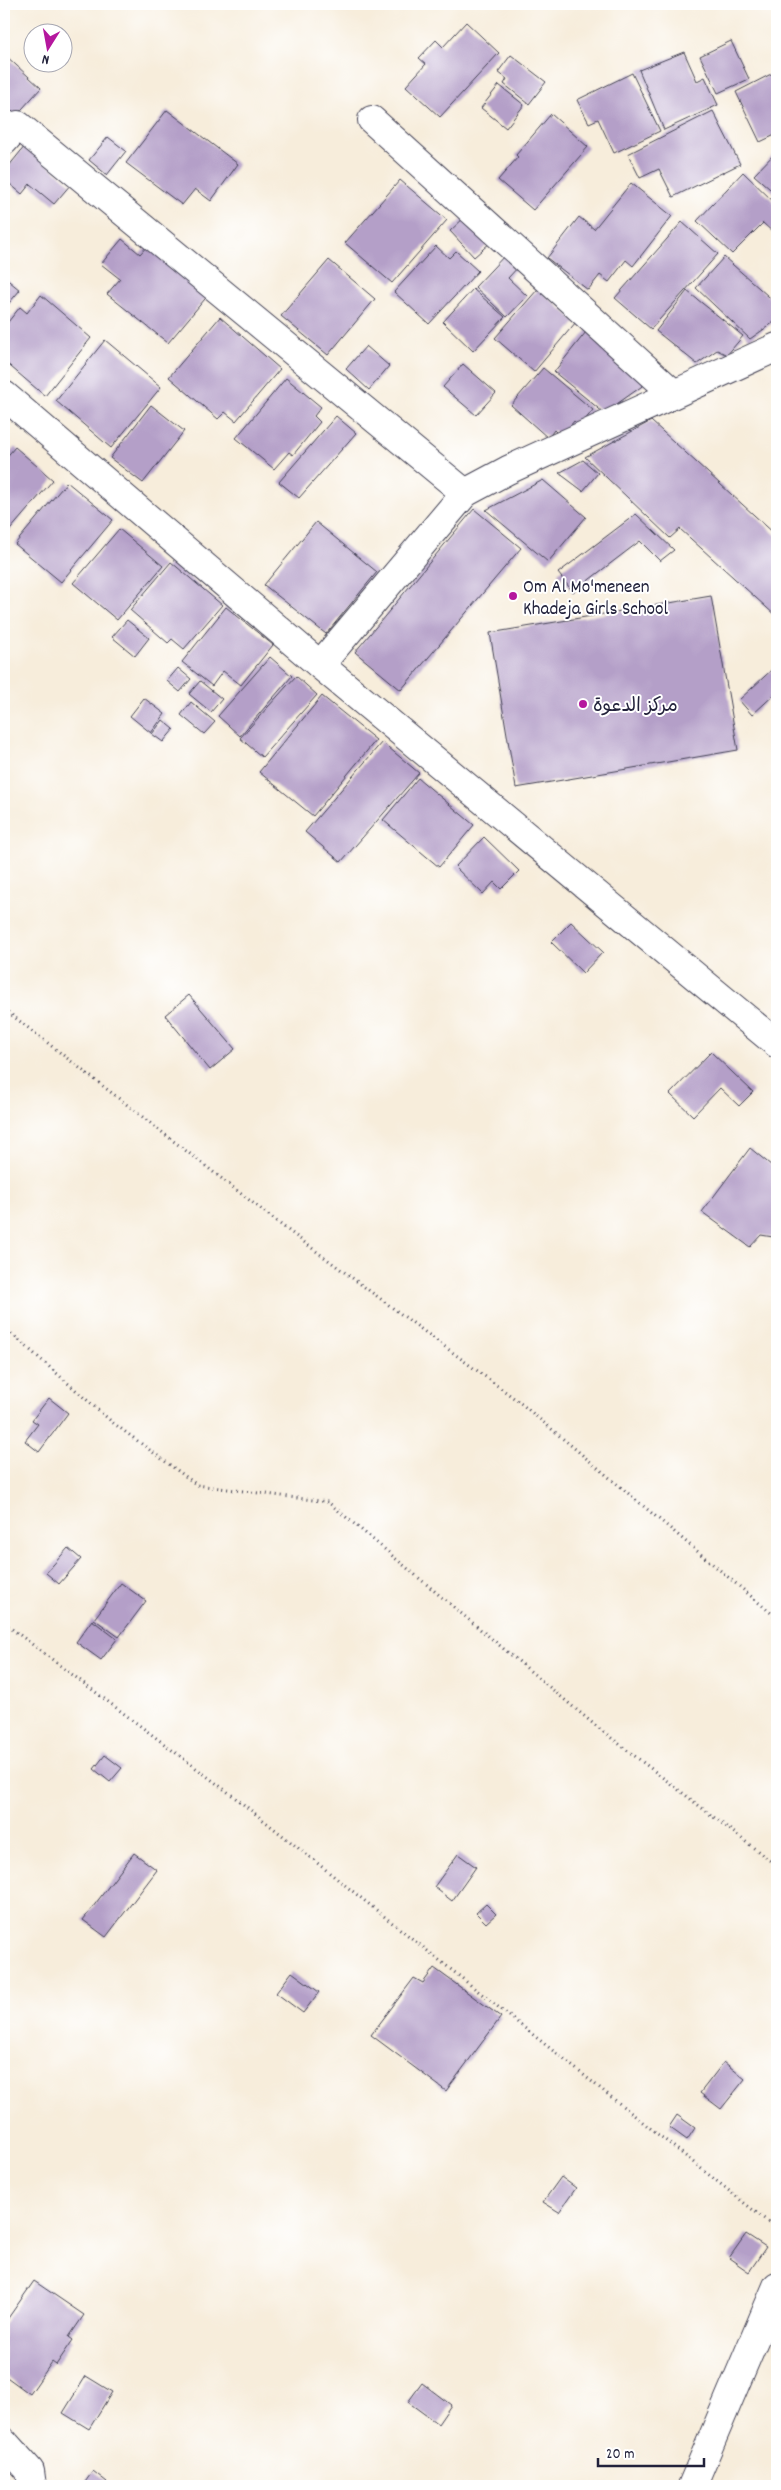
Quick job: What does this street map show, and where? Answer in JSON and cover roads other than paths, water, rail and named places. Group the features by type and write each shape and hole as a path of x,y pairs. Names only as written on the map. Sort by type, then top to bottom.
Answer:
{"street":[{"path":"372,120 673,393"},
{"path":"4,141 18,125 465,492"},
{"path":"320,665 465,492 673,393 777,347"},
{"path":"4,395 320,665 777,1044"},
{"path":"692,2486 777,2286"},
{"path":"4,2442 30,2471 32,2486"}],"place":[{"name":"Om Al Mo'meneen Khadeja Girls School","path":"513,596"},
{"name":"مركز الدعوة","path":"583,704"}]}
